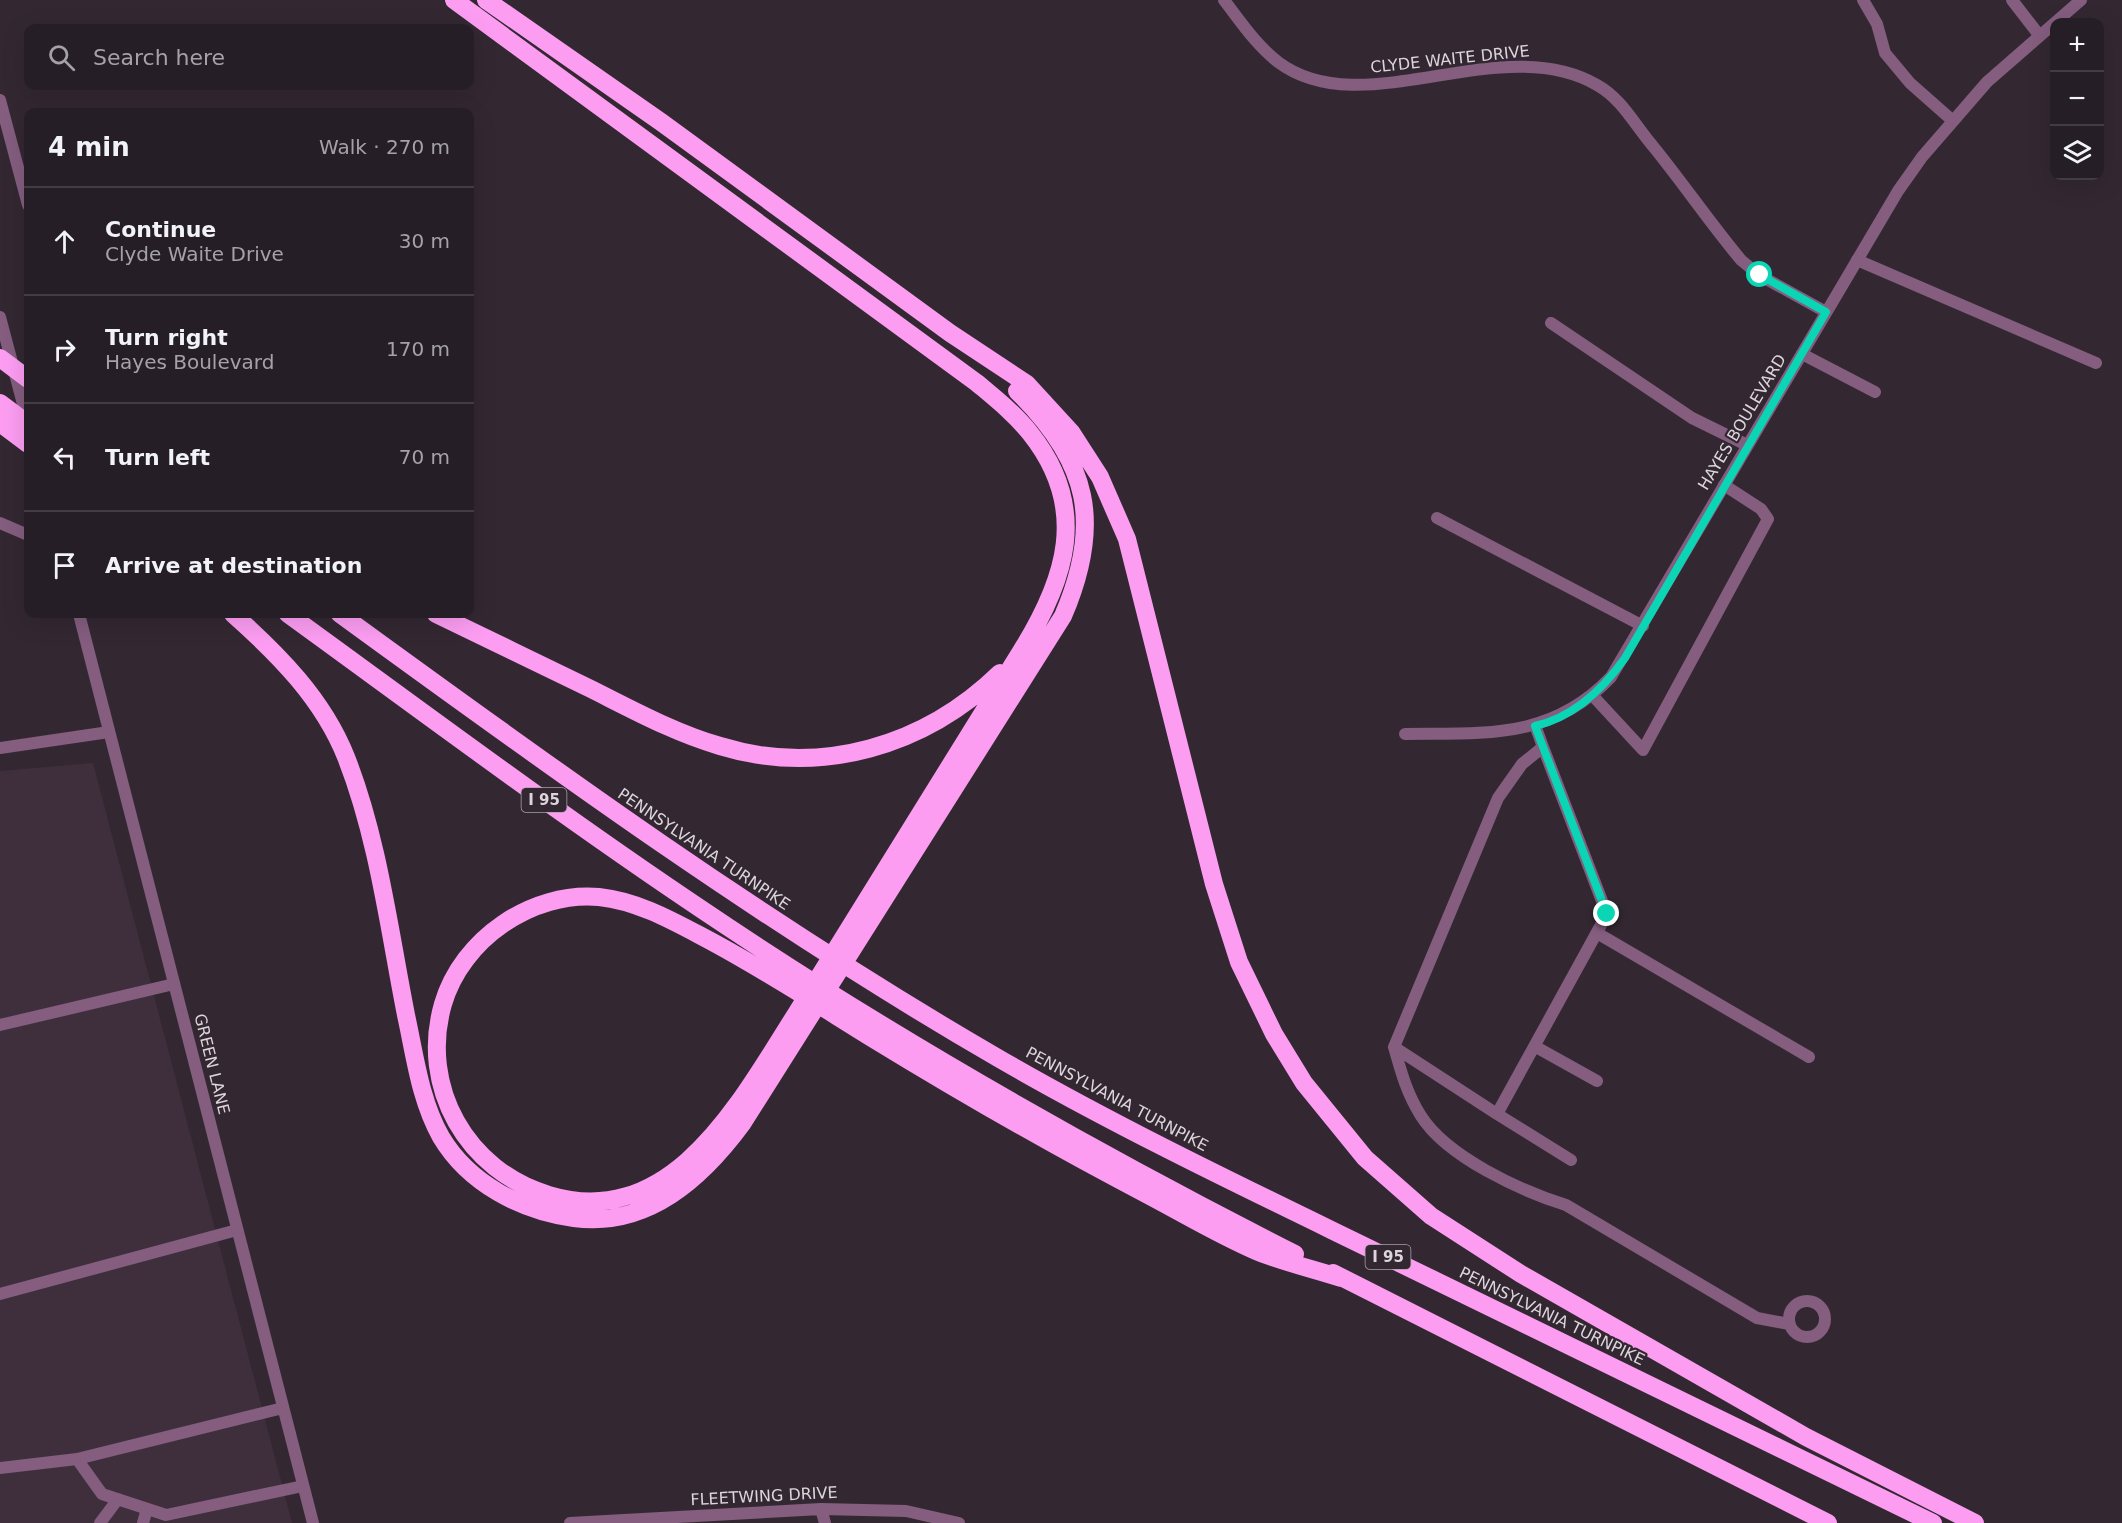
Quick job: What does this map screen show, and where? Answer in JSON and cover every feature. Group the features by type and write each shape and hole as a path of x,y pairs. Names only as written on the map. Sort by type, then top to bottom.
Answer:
{"highway":[{"path":"454,0 957,367 997,400 1030,433 1043,451 1059,486 1064,504 1065,544 1057,584 1038,624 766,1060 710,1139 670,1177 638,1192 603,1200 568,1199 532,1189 499,1172 472,1147 452,1115 440,1079 437,1040 439,1023 449,987 458,970 471,952 499,926 526,912 556,901 595,897 641,907 802,985"},
{"path":"486,0 661,122 950,333 1028,384 1087,453 1111,498 1128,539 1214,884 1239,962 1274,1034 1304,1083 1340,1130 1407,1197 1485,1252 1627,1336 1777,1420 1975,1523"},
{"path":"237,618 308,690 345,754 370,836 420,1084 442,1138 451,1152 477,1178 525,1206 579,1219 601,1219 641,1210 675,1194 691,1183 717,1156 742,1124 1041,655 1063,616 1078,579 1085,541 1083,503 1080,484 1063,446 1033,408 950,333"},
{"path":"0,358 24,376"},
{"path":"0,404 24,421"},
{"path":"1,424 24,441"},
{"name":"I 95","path":"294,618 802,985 833,1004 1048,1123 1341,1278 1828,1523"},
{"name":"PENNSYLVANIA TURNPIKE","path":"346,618 597,800 822,952 1000,1060 1122,1126 1933,1523"},
{"path":"444,618 645,716 695,737 741,752 788,758 811,759 856,753 919,732 972,698 1020,653"}],"street":[{"name":"CLYDE WAITE DRIVE","path":"1224,0 1264,50 1280,63 1319,81 1352,86 1531,65 1570,73 1597,85 1626,109 1741,260 1760,275 1826,312"},
{"path":"1863,0 1877,24 1885,53 1910,83 1953,121"},
{"path":"2012,0 2039,35"},
{"name":"HAYES BOULEVARD","path":"1405,734 1500,733 1535,726 1558,718 1593,696 1618,667 1643,626 1747,445 1904,183 1987,82 2081,0"},
{"path":"0,100 24,190"},
{"path":"1857,260 2096,363"},
{"path":"0,317 24,409"},
{"path":"1551,323 1692,418 1747,445"},
{"path":"1802,354 1875,392"},
{"path":"1593,696 1643,750 1767,519 1761,509 1724,485"},
{"path":"1437,518 1643,626"},
{"path":"0,523 24,533"},
{"name":"GREEN LANE","path":"80,618 313,1523"},
{"path":"1497,1114 1536,1047 1607,914 1535,726"},
{"path":"0,748 109,732"},
{"path":"1543,747 1522,764 1498,798 1395,1047 1406,1089 1422,1119 1449,1145 1536,1196 1566,1205 1757,1317 1789,1324"},
{"path":"1597,933 1809,1057"},
{"path":"0,1025 174,984"},
{"path":"1395,1047 1571,1160"},
{"path":"1536,1047 1597,1081"},
{"path":"0,1294 237,1230"},
{"path":"0,1468 77,1459 283,1408"},
{"path":"77,1459 102,1494 166,1515 303,1486"},
{"path":"100,1523 118,1499"},
{"path":"143,1523 147,1509"},
{"path":"821,1509 825,1523"},
{"name":"FLEETWING DRIVE","path":"570,1523 821,1509 906,1511 959,1523"}],"shaded area":[{"path":"93,763 292,1523 0,1523 0,771"}],"route":[{"path":"1607,914 1535,726 1558,718 1593,696 1625,658 1826,312 1760,275"}]}
